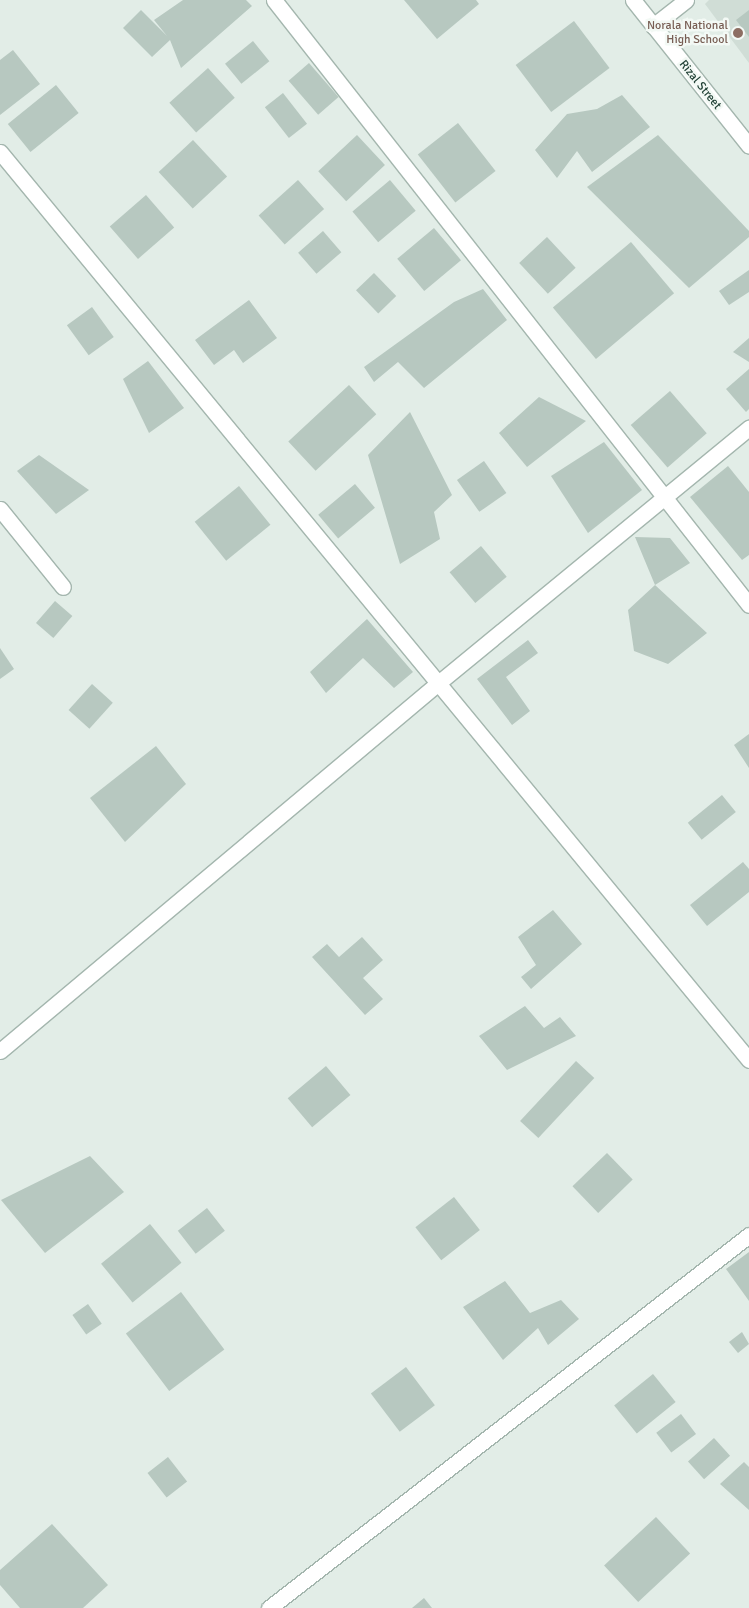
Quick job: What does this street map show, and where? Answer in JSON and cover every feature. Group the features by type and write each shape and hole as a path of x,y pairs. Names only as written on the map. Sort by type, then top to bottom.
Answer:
{"street":[{"path":"274,0 749,605"},
{"name":"Rizal Street","path":"633,0 749,146"},
{"path":"653,26 686,0"},
{"path":"0,152 749,1060"},
{"path":"0,1051 437,684 749,428"},
{"path":"0,509 64,587"},
{"path":"270,1608 749,1235"}],"shaded area":[{"name":"Norala National High School","path":"709,0 749,0 749,63 705,4"}],"building":[{"path":"183,0 246,0 252,6 181,68 170,40 152,57 123,28 141,10 167,36 154,20"},
{"path":"404,0 476,0 479,4 437,39"},
{"path":"749,10 749,37 736,20"},
{"path":"574,21 610,68 551,112 516,65"},
{"path":"253,41 269,61 241,84 225,64"},
{"path":"13,50 40,84 0,115 0,60"},
{"path":"309,63 339,97 318,115 289,81"},
{"path":"208,68 235,98 196,133 169,103"},
{"path":"56,85 79,113 30,152 8,124"},
{"path":"283,93 307,124 289,138 265,107"},
{"path":"622,95 650,127 592,172 577,151 557,178 535,150 567,114 597,109"},
{"path":"458,123 496,171 455,202 418,154"},
{"path":"357,135 385,165 346,201 318,171"},
{"path":"658,135 749,231 749,237 689,288 587,187"},
{"path":"193,140 227,177 193,209 159,172"},
{"path":"298,180 324,209 285,244 259,215"},
{"path":"390,180 416,211 378,242 352,211"},
{"path":"146,195 174,227 138,259 110,226"},
{"path":"434,228 461,260 424,291 397,259"},
{"path":"323,231 341,252 316,274 298,253"},
{"path":"547,237 576,268 548,294 519,263"},
{"path":"631,242 674,293 596,359 553,308"},
{"path":"749,270 749,292 729,305 719,291"},
{"path":"374,273 396,296 378,313 356,290"},
{"path":"483,289 507,320 424,388 398,362 374,382 364,367 454,302"},
{"path":"249,300 277,338 243,363 234,350 214,365 195,340"},
{"path":"92,307 114,337 89,355 67,325"},
{"path":"749,338 749,362 733,352"},
{"path":"148,361 184,408 149,433 123,379"},
{"path":"749,369 749,409 746,412 726,389"},
{"path":"349,385 376,414 316,471 288,442"},
{"path":"670,391 707,433 667,467 631,425"},
{"path":"539,397 586,421 527,467 499,433"},
{"path":"410,412 452,495 434,512 440,539 400,564 368,455"},
{"path":"604,442 642,490 588,533 551,476"},
{"path":"39,455 89,490 56,514 17,471"},
{"path":"484,461 506,493 479,512 457,480"},
{"path":"728,466 749,492 749,555 742,560 690,497"},
{"path":"355,484 375,508 338,539 318,515"},
{"path":"239,486 270,525 226,561 195,522"},
{"path":"635,537 670,538 690,563 655,585"},
{"path":"481,546 507,577 475,603 450,572"},
{"path":"655,585 707,633 668,664 634,651 628,610"},
{"path":"55,601 72,616 53,638 36,623"},
{"path":"367,619 413,672 394,688 363,658 326,693 310,672"},
{"path":"528,640 538,653 506,677 530,711 512,725 477,679"},
{"path":"0,648 14,669 0,679"},
{"path":"92,684 113,703 89,729 69,710"},
{"path":"749,734 749,768 734,745"},
{"path":"156,746 186,784 125,842 90,798"},
{"path":"722,795 736,812 702,840 688,823"},
{"path":"743,862 749,869 749,892 707,926 690,905"},
{"path":"553,910 582,944 531,989 521,977 536,965 518,937"},
{"path":"362,937 383,960 363,978 383,999 365,1015 312,957 327,944 339,957"},
{"path":"525,1006 544,1028 560,1017 576,1036 507,1070 479,1036"},
{"path":"576,1061 594,1078 538,1138 520,1121"},
{"path":"326,1066 350,1095 312,1127 288,1098"},
{"path":"607,1153 633,1180 598,1213 572,1186"},
{"path":"90,1156 124,1192 45,1253 1,1200"},
{"path":"454,1197 480,1230 441,1260 415,1227"},
{"path":"207,1208 225,1231 196,1254 178,1231"},
{"path":"150,1224 181,1263 133,1303 101,1264"},
{"path":"749,1252 749,1301 726,1269"},
{"path":"505,1281 530,1313 561,1300 579,1319 548,1345 538,1328 503,1360 463,1307"},
{"path":"181,1292 224,1350 169,1391 126,1334"},
{"path":"88,1304 102,1324 86,1335 72,1315"},
{"path":"742,1332 749,1344 738,1353 729,1342"},
{"path":"406,1367 435,1405 400,1432 371,1393"},
{"path":"653,1374 676,1402 637,1433 614,1405"},
{"path":"681,1414 696,1434 671,1453 656,1433"},
{"path":"714,1438 730,1456 704,1479 688,1461"},
{"path":"168,1457 187,1481 167,1497 148,1473"},
{"path":"744,1462 749,1467 749,1510 720,1484"},
{"path":"656,1517 690,1554 638,1602 604,1565"},
{"path":"52,1524 108,1585 83,1608 20,1608 0,1585 0,1570"},
{"path":"424,1598 432,1608 412,1608"}],"place":[{"name":"Norala National High School","path":"738,33"}]}
